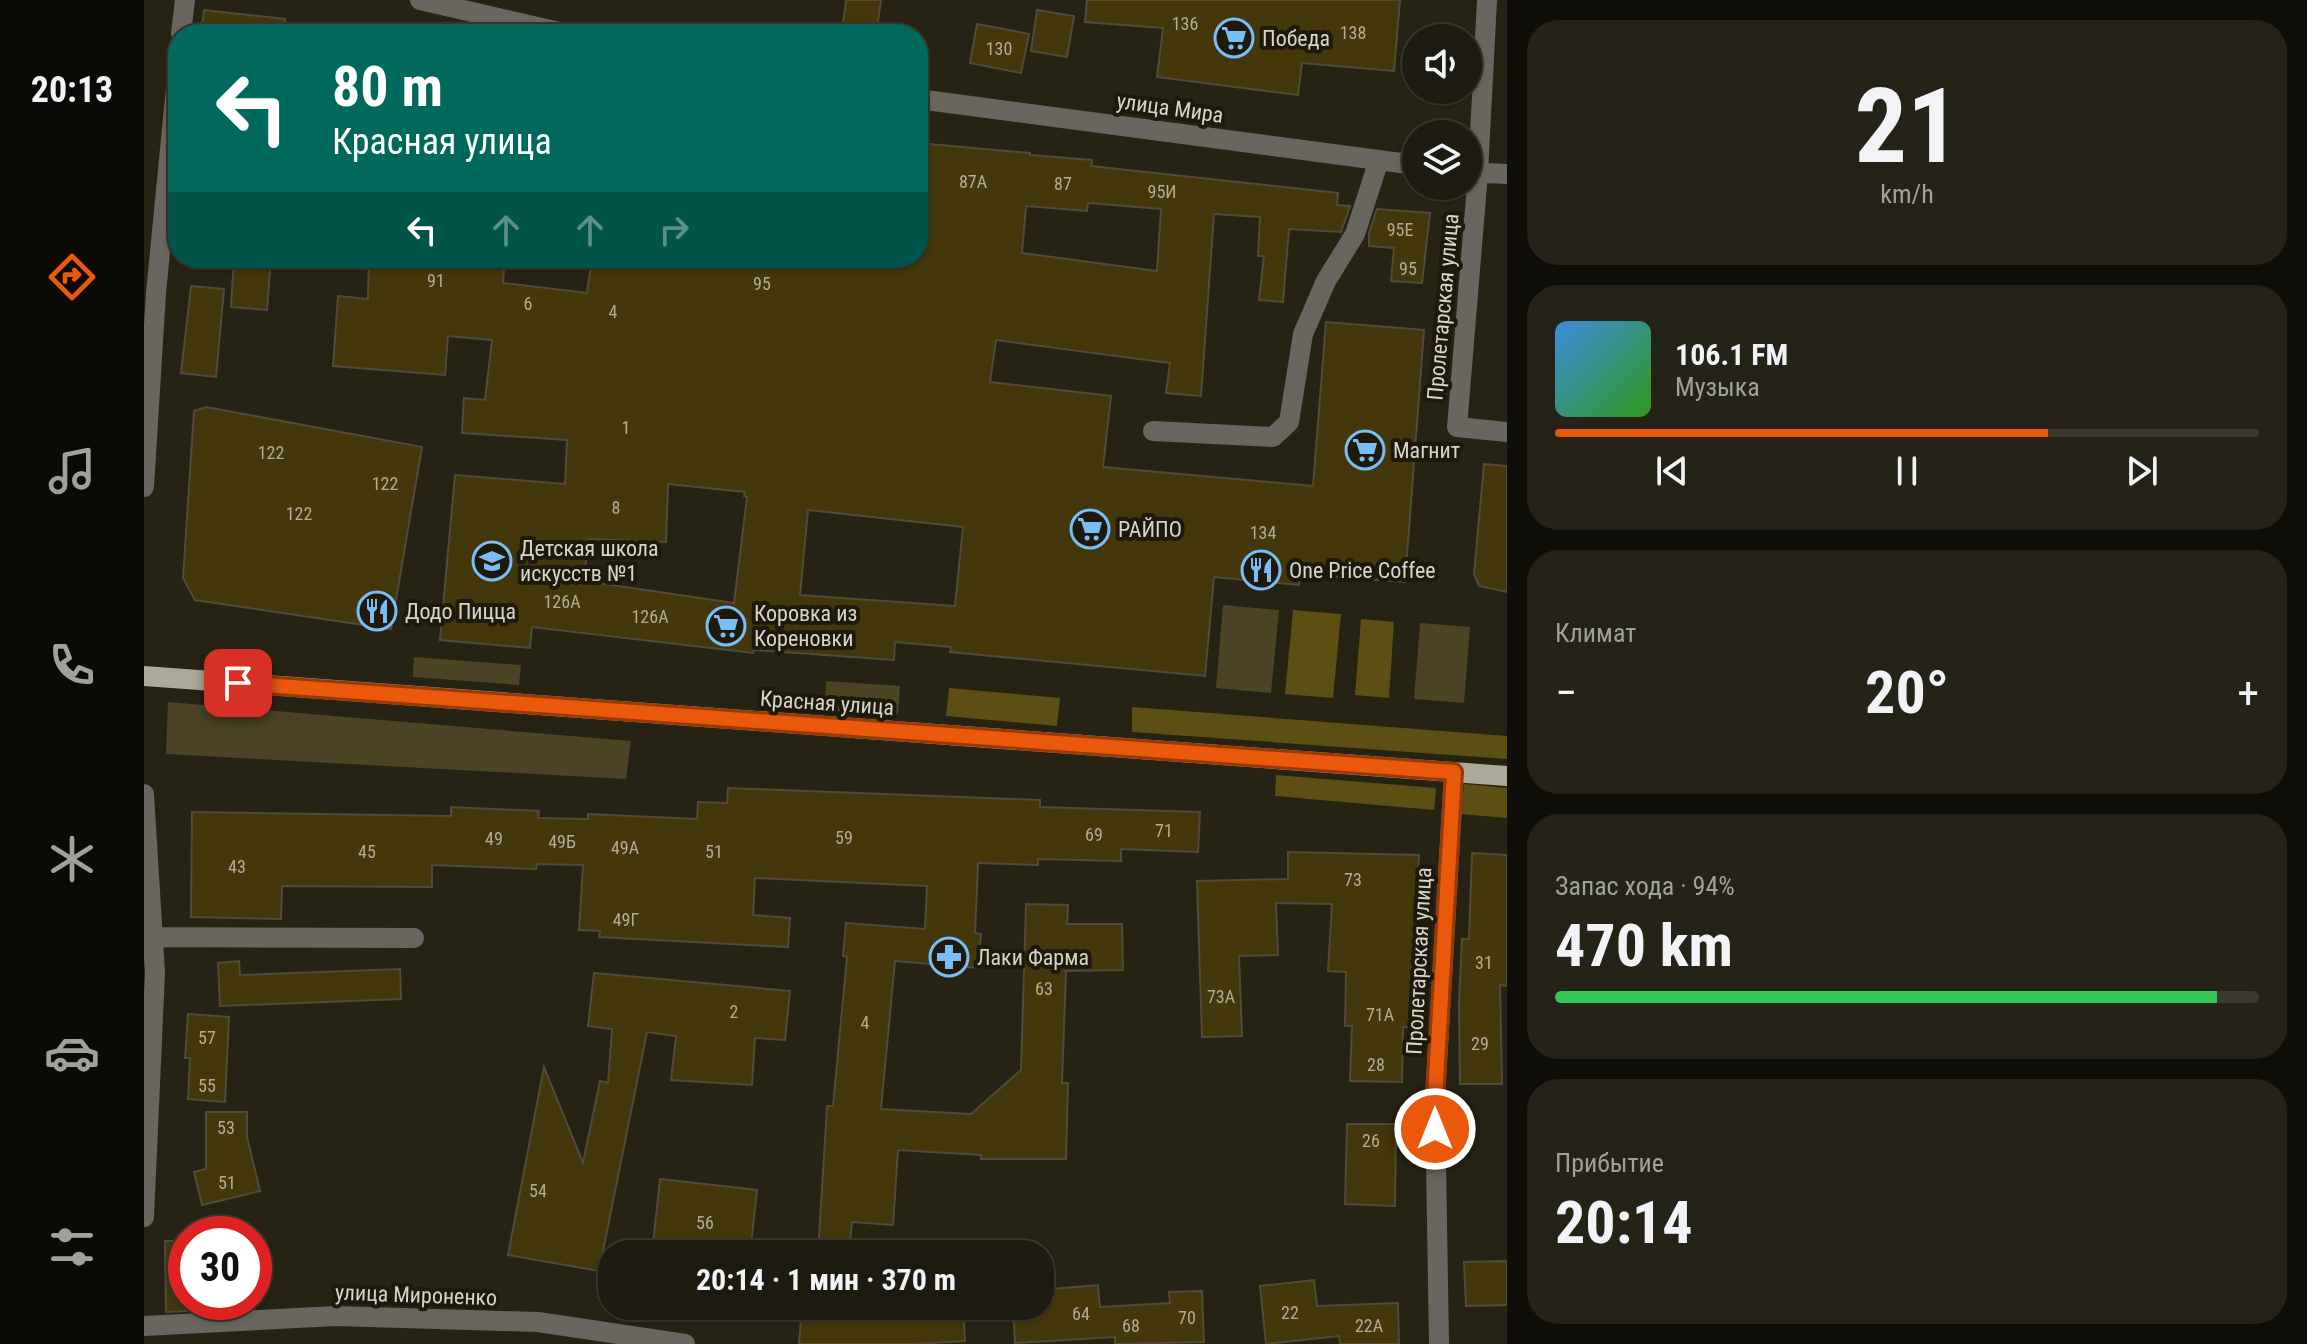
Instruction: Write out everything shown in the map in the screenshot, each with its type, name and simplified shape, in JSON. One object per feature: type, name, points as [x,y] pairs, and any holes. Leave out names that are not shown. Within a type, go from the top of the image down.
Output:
[{"type":"main road","name":"Красная улица","points":[[144,676],[1507,776]]},
{"type":"street","points":[[182,24],[185,0]]},
{"type":"street","points":[[420,0],[524,24]]},
{"type":"street","name":"Пролетарская улица","points":[[1477,120],[1487,0]]},
{"type":"street","name":"улица Мира","points":[[928,100],[1402,163]]},
{"type":"street","points":[[144,487],[150,292],[168,147]]},
{"type":"street","points":[[1153,431],[1273,437],[1289,422],[1303,334],[1326,281],[1355,234],[1379,160]]},
{"type":"street","points":[[1482,173],[1507,174]]},
{"type":"street","name":"Пролетарская улица","points":[[1471,200],[1457,427],[1507,432]]},
{"type":"street","name":"Пролетарская улица","points":[[1439,1344],[1435,1098],[1454,772]]},
{"type":"street","points":[[144,794],[155,937],[149,1008],[144,1217]]},
{"type":"street","points":[[155,937],[414,938]]},
{"type":"street","name":"улица Мироненко","points":[[144,1326],[351,1316],[538,1322],[685,1344]]},
{"type":"shaded area","points":[[1223,605],[1279,610],[1271,693],[1216,688]]},
{"type":"shaded area","points":[[1293,610],[1341,614],[1333,698],[1285,694]]},
{"type":"shaded area","points":[[1361,619],[1394,622],[1389,698],[1355,695]]},
{"type":"shaded area","points":[[1420,623],[1470,627],[1464,703],[1414,699]]},
{"type":"shaded area","points":[[414,657],[521,665],[519,685],[413,677]]},
{"type":"shaded area","points":[[826,681],[900,686],[898,714],[825,710]]},
{"type":"shaded area","points":[[949,688],[1060,698],[1057,726],[946,716]]},
{"type":"shaded area","points":[[168,702],[631,741],[626,779],[166,754]]},
{"type":"shaded area","points":[[1132,707],[1507,736],[1507,759],[1132,732]]},
{"type":"shaded area","points":[[1276,775],[1436,788],[1434,810],[1275,796]]},
{"type":"shaded area","points":[[1464,784],[1507,788],[1507,818],[1461,814]]},
{"type":"building","points":[[846,0],[881,0],[878,24],[843,23]]},
{"type":"building","points":[[1087,0],[1400,0],[1394,71],[1302,63],[1298,95],[1157,77],[1163,28],[1085,22]]},
{"type":"building","points":[[204,10],[285,19],[285,24],[202,24]]},
{"type":"building","points":[[1037,10],[1074,16],[1067,57],[1031,51]]},
{"type":"building","points":[[977,24],[1029,34],[1021,73],[970,63]]},
{"type":"building","points":[[928,144],[1092,160],[1091,166],[1338,193],[1337,205],[1350,206],[1341,232],[1289,229],[1283,302],[1259,300],[1264,256],[1258,256],[1260,217],[1214,214],[1201,396],[1166,393],[1170,363],[996,340],[990,382],[1111,396],[1103,467],[1313,486],[1326,322],[1424,330],[1405,582],[1300,574],[1299,585],[1214,577],[1205,676],[950,652],[951,647],[895,642],[894,660],[754,650],[753,653],[532,627],[530,648],[440,640],[455,475],[565,484],[567,440],[462,433],[464,398],[485,400],[492,340],[448,336],[445,375],[333,366],[338,296],[368,299],[369,268],[504,268],[503,283],[587,293],[591,268],[928,268]],"holes":[[[1088,203],[1161,209],[1157,271],[1022,253],[1026,206],[1087,211]],[[668,484],[745,492],[744,496],[747,497],[734,603],[584,581],[588,539],[666,542]],[[808,510],[963,527],[955,606],[800,595]]]},
{"type":"building","points":[[1377,209],[1430,213],[1422,283],[1391,281],[1394,248],[1369,246],[1369,233]]},
{"type":"building","points":[[233,268],[270,268],[267,310],[231,307]]},
{"type":"building","points":[[191,286],[224,289],[216,377],[181,373]]},
{"type":"building","points":[[206,407],[422,447],[391,629],[195,600],[183,578],[194,411]]},
{"type":"building","points":[[1484,464],[1507,466],[1507,592],[1479,586],[1474,574]]},
{"type":"building","points":[[728,788],[1040,800],[1040,807],[1200,812],[1198,852],[1121,849],[1121,861],[1038,859],[1038,865],[978,863],[975,933],[981,934],[978,968],[895,961],[881,1109],[971,1114],[1021,1070],[1026,904],[1068,905],[1067,924],[1122,924],[1123,970],[1066,971],[1062,1083],[1068,1083],[1066,1159],[981,1159],[981,1155],[898,1150],[893,1225],[852,1222],[850,1240],[819,1240],[827,1106],[833,1106],[847,957],[843,956],[846,923],[925,929],[927,886],[755,878],[753,915],[790,918],[788,947],[599,937],[600,931],[579,930],[583,865],[537,864],[536,869],[432,865],[432,887],[282,886],[281,919],[191,917],[192,812],[451,816],[451,807],[539,811],[538,818],[588,819],[588,814],[697,819],[698,802],[727,803]]},
{"type":"building","points":[[1288,852],[1419,855],[1410,1002],[1415,1003],[1415,1027],[1403,1027],[1402,1082],[1350,1081],[1352,1026],[1345,1026],[1346,972],[1328,971],[1332,904],[1276,903],[1278,955],[1239,956],[1242,1036],[1202,1037],[1197,881],[1288,879]]},
{"type":"building","points":[[1472,853],[1507,855],[1507,986],[1500,985],[1502,1084],[1460,1084],[1462,939],[1469,939]]},
{"type":"building","points":[[239,961],[240,975],[400,969],[401,999],[220,1006],[218,963]]},
{"type":"building","points":[[594,973],[790,991],[785,1040],[755,1038],[752,1085],[671,1080],[676,1036],[647,1032],[605,1240],[598,1240],[598,1271],[508,1255],[544,1067],[583,1163],[600,1081],[608,1083],[612,1029],[588,1026]]},
{"type":"building","points":[[188,1014],[229,1017],[225,1102],[188,1099],[190,1058],[185,1058]]},
{"type":"building","points":[[206,1112],[247,1112],[247,1137],[260,1191],[202,1205],[194,1172],[206,1169]]},
{"type":"building","points":[[1347,1124],[1396,1124],[1395,1206],[1345,1204]]},
{"type":"building","points":[[660,1179],[757,1190],[752,1240],[653,1240]]},
{"type":"building","points":[[165,1241],[168,1241],[168,1312]]},
{"type":"building","points":[[1507,1261],[1507,1305],[1466,1306],[1464,1262]]},
{"type":"building","points":[[1314,1280],[1317,1306],[1398,1303],[1399,1344],[1340,1344],[1339,1336],[1266,1344],[1260,1286]]},
{"type":"building","points":[[1098,1285],[1100,1307],[1170,1303],[1169,1292],[1202,1291],[1204,1342],[1115,1344],[1115,1337],[1015,1343],[1014,1320],[1054,1320],[1054,1289]]},
{"type":"building","points":[[801,1320],[964,1320],[965,1341],[799,1344]]},
{"type":"place","name":"Победа","points":[[1234,38]]},
{"type":"place","name":"Магнит","points":[[1365,450]]},
{"type":"place","name":"РАЙПО","points":[[1090,529]]},
{"type":"place","name":"Детская школа искусств №1","points":[[492,561]]},
{"type":"place","name":"One Price Coffee","points":[[1261,570]]},
{"type":"place","name":"Додо Пицца","points":[[377,611]]},
{"type":"place","name":"Коровка из Кореновки","points":[[726,626]]},
{"type":"place","name":"Лаки Фарма","points":[[949,957]]},
{"type":"route","points":[[238,683],[1454,772],[1435,1129]]}]
